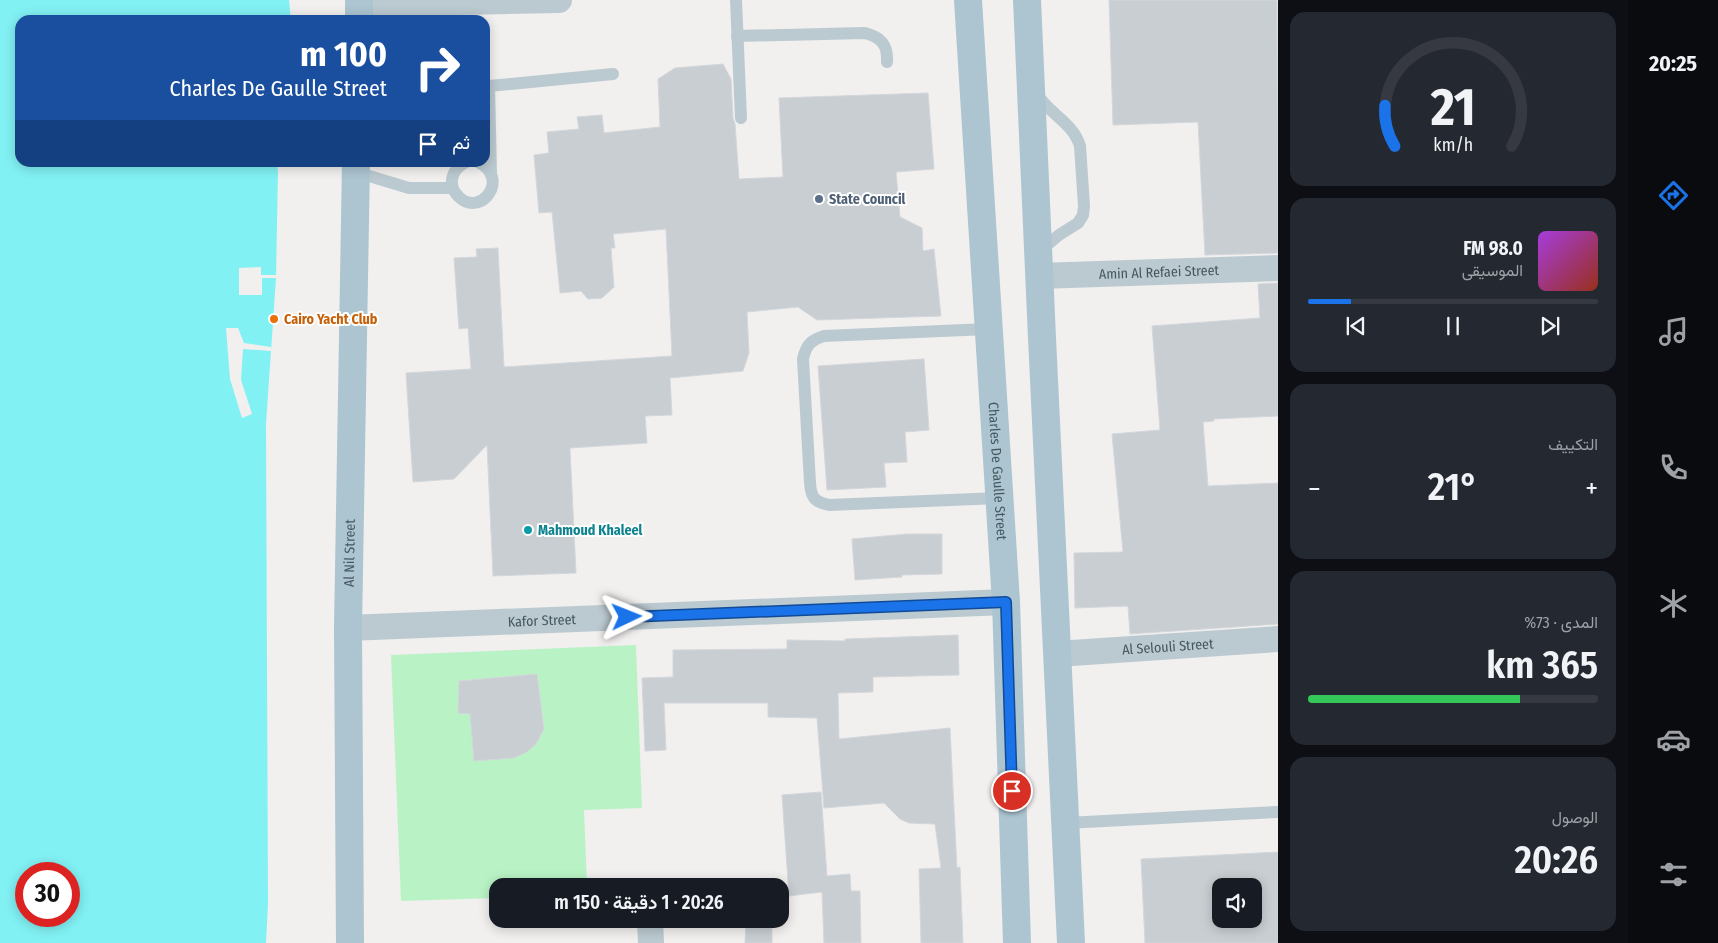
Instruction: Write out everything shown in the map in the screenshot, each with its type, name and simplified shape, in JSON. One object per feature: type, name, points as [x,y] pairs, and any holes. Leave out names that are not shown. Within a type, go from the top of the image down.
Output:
[{"type":"main road","name":"Charles De Gaulle Street","points":[[968,0],[1006,602],[1017,943]]},
{"type":"main road","points":[[1027,0],[1070,943]]},
{"type":"main road","name":"Al Nil Street","points":[[350,943],[348,628],[356,167]]},
{"type":"street","points":[[359,8],[559,0]]},
{"type":"street","name":"Amin Al Refaei Street","points":[[1038,264],[1278,268]]},
{"type":"street","name":"Kafor Street","points":[[348,628],[1006,602]]},
{"type":"street","name":"Al Selouli Street","points":[[1057,654],[1278,639]]},
{"type":"street","points":[[650,928],[651,943]]},
{"type":"lane","points":[[736,0],[741,118]]},
{"type":"lane","points":[[737,36],[865,33],[875,36],[883,42],[888,52],[887,62]]},
{"type":"lane","points":[[490,87],[613,74]]},
{"type":"lane","points":[[1031,83],[1039,98],[1050,111],[1071,128],[1077,136],[1080,146],[1084,206],[1083,215],[1078,222],[1059,235],[1038,264]]},
{"type":"lane","points":[[458,167],[454,172],[452,180],[452,188],[456,195],[463,201],[480,202],[492,190],[490,152]]},
{"type":"lane","points":[[356,167],[409,188],[452,188]]},
{"type":"lane","points":[[486,167],[491,173]]},
{"type":"lane","points":[[988,329],[824,336],[813,340],[806,348],[803,359],[810,483],[811,495],[818,503],[829,505],[999,498]]},
{"type":"lane","points":[[1066,823],[1276,812]]},
{"type":"green space","points":[[636,645],[642,808],[584,810],[587,878],[489,878],[489,898],[401,901],[391,655]]},
{"type":"water","points":[[0,0],[289,0],[290,15],[15,15],[15,167],[277,167],[276,278],[266,424],[268,904],[266,943],[0,943]]},
{"type":"pier","points":[[261,267],[261,275],[276,275],[276,278],[262,278],[262,295],[239,295],[239,268]]},
{"type":"pier","points":[[226,328],[238,328],[244,343],[271,347],[271,351],[243,349],[241,380],[252,414],[242,418],[230,379]]},
{"type":"building","points":[[1109,0],[1277,0],[1278,253],[1205,255],[1198,122],[1113,125]]},
{"type":"building","points":[[723,64],[731,79],[739,179],[783,177],[779,98],[928,93],[934,169],[896,172],[900,217],[922,228],[923,251],[934,249],[941,316],[817,320],[798,307],[747,312],[749,353],[743,371],[670,378],[672,415],[645,416],[647,443],[570,448],[576,573],[493,576],[487,445],[454,479],[413,482],[406,373],[471,369],[468,328],[459,329],[454,258],[477,257],[476,249],[498,248],[504,367],[672,356],[666,229],[613,234],[615,248],[611,248],[614,287],[602,298],[588,299],[581,291],[560,293],[552,212],[539,213],[534,155],[549,153],[547,132],[579,129],[577,117],[602,115],[604,133],[660,127],[658,79],[675,68]]},
{"type":"building","points":[[1278,283],[1278,416],[1214,419],[1214,421],[1203,422],[1208,486],[1278,483],[1278,624],[1130,634],[1128,606],[1075,608],[1074,553],[1123,552],[1112,434],[1160,430],[1152,326],[1260,318],[1258,284]]},
{"type":"building","points":[[924,359],[929,430],[905,432],[907,462],[884,463],[886,487],[827,490],[818,366]]},
{"type":"building","points":[[907,534],[942,534],[942,574],[902,575],[902,577],[855,580],[852,539]]},
{"type":"building","points":[[958,635],[959,675],[873,677],[873,692],[838,693],[839,739],[950,728],[957,868],[960,867],[963,943],[921,943],[919,869],[941,868],[935,824],[909,823],[900,819],[884,803],[824,808],[817,718],[768,717],[768,703],[664,703],[666,750],[645,751],[642,678],[673,677],[673,650],[787,649],[787,640],[845,641],[845,639]]},
{"type":"building","points":[[537,674],[544,729],[536,744],[527,752],[514,758],[474,761],[470,714],[458,713],[459,681]]},
{"type":"building","points":[[821,792],[827,876],[850,874],[851,891],[860,891],[861,943],[824,943],[822,892],[789,896],[782,795]]},
{"type":"building","points":[[1278,852],[1278,943],[1145,943],[1141,859]]},
{"type":"building","points":[[746,928],[772,928],[772,943],[745,943]]},
{"type":"place","name":"State Council","points":[[819,199]]},
{"type":"place","name":"Cairo Yacht Club","points":[[274,319]]},
{"type":"place","name":"Mahmoud Khaleel","points":[[528,530]]},
{"type":"route","points":[[627,617],[1006,602],[1012,791]]}]
